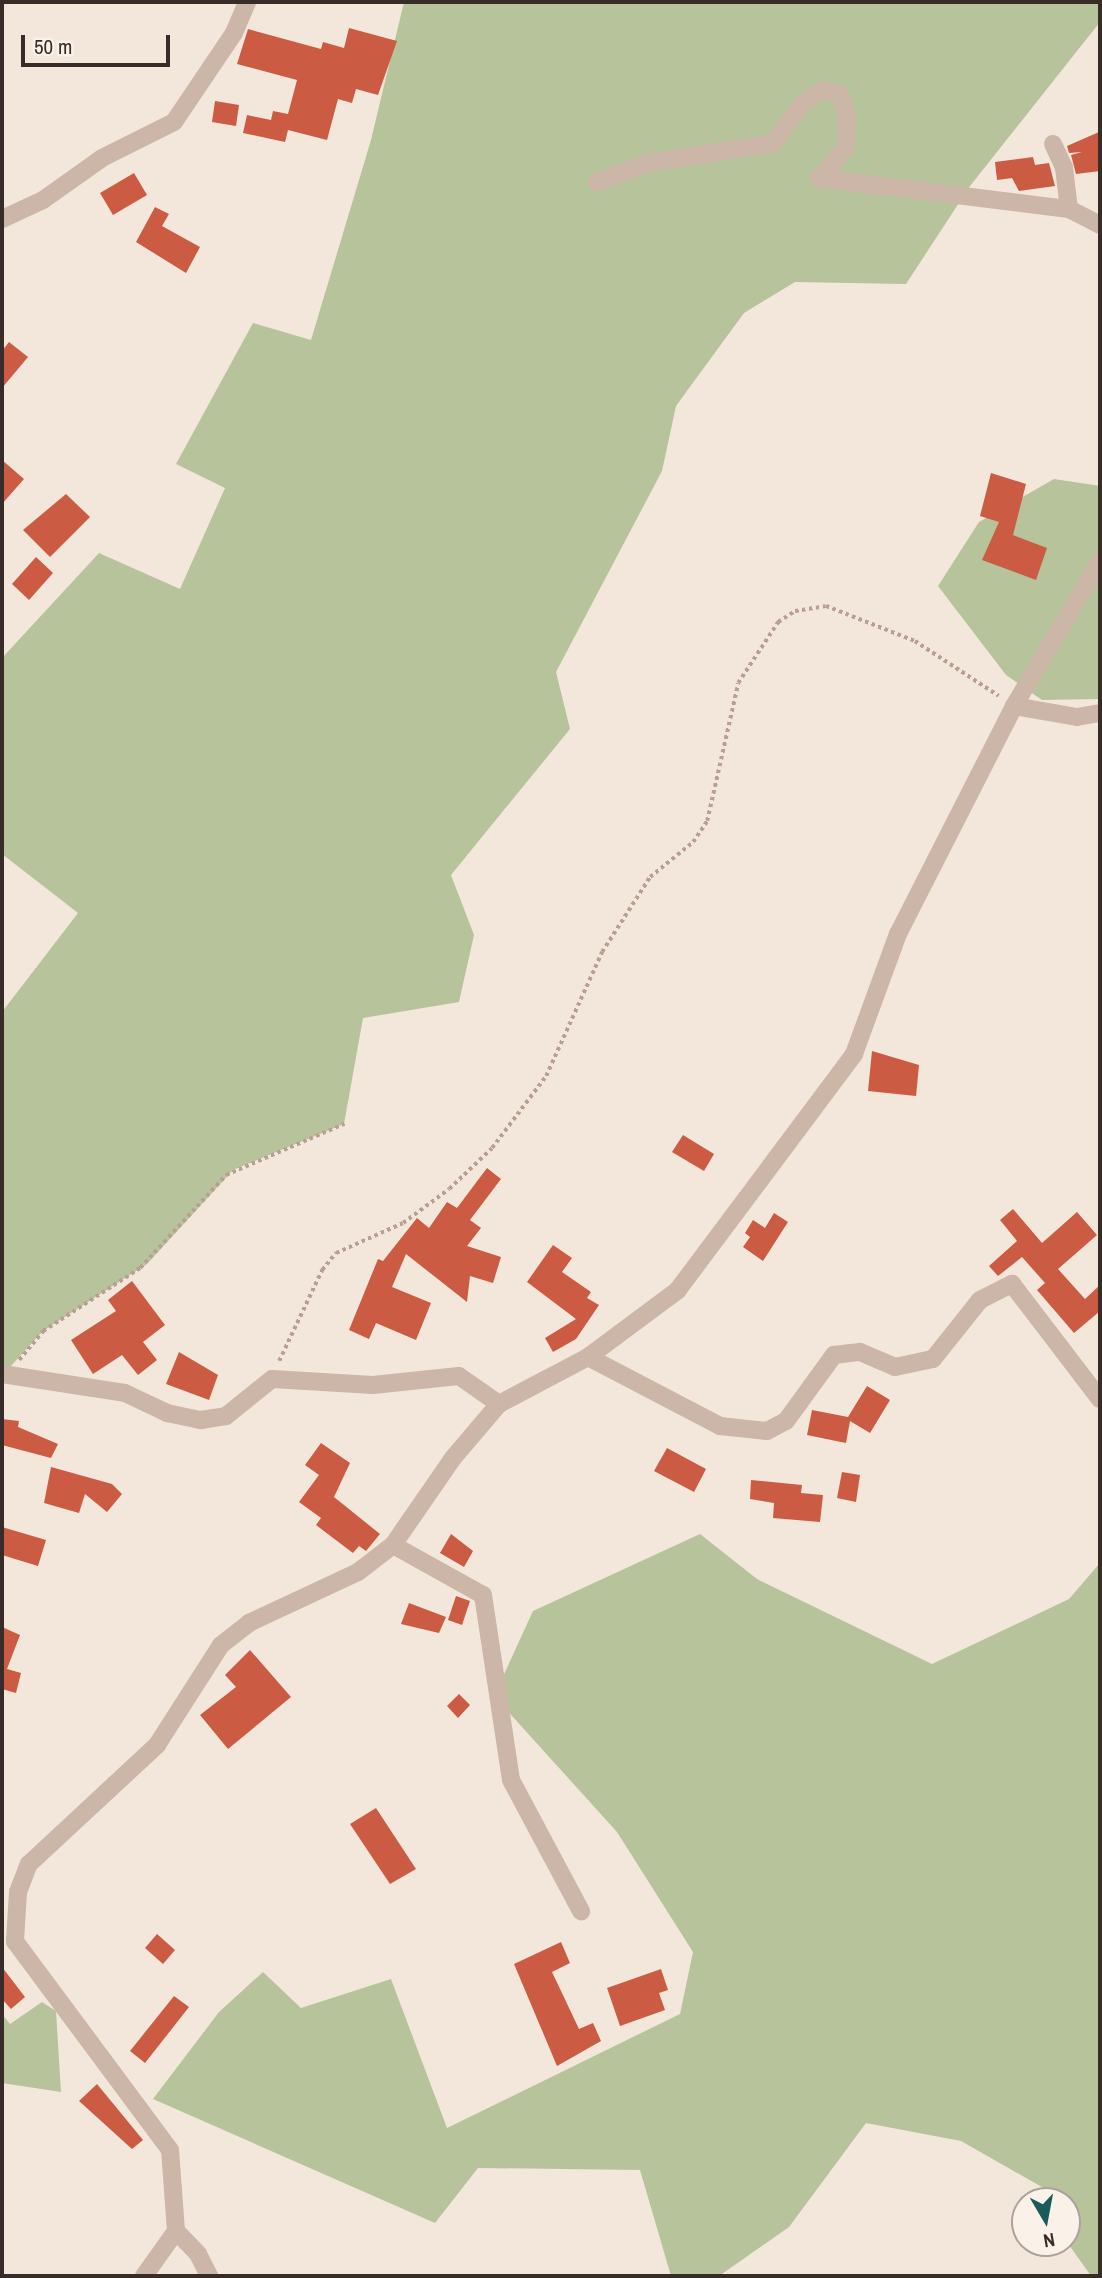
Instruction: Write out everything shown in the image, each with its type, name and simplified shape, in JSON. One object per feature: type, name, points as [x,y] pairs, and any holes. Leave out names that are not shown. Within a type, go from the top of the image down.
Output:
[{"type":"street","points":[[2,219],[174,122],[234,33],[247,2]]},
{"type":"street","points":[[597,182],[648,163],[773,143],[803,103],[823,90],[840,94],[848,116],[845,149],[819,177],[1069,209],[1100,225]]},
{"type":"street","points":[[1054,144],[1064,168],[1069,209]]},
{"type":"street","points":[[209,2276],[176,2231],[170,2150],[135,2096],[29,1963],[15,1941],[16,1915],[29,1864],[157,1745],[221,1644],[249,1623],[358,1572],[393,1545],[453,1458],[499,1404],[588,1357],[677,1291],[854,1054],[898,934],[1014,706],[1100,561]]},
{"type":"street","points":[[1014,706],[1077,717],[1100,713]]},
{"type":"street","points":[[588,1357],[720,1426],[767,1431],[786,1420],[834,1355],[860,1352],[895,1367],[933,1359],[980,1300],[1013,1284],[1100,1399]]},
{"type":"street","points":[[4,1374],[125,1393],[167,1413],[201,1420],[226,1416],[272,1379],[373,1385],[459,1376],[499,1404]]},
{"type":"street","points":[[393,1545],[483,1595],[511,1780],[581,1911]]},
{"type":"street","points":[[2,1934],[16,1915]]},
{"type":"street","points":[[144,2276],[176,2231]]},
{"type":"path","points":[[272,1379],[322,1270],[336,1253],[402,1223],[449,1189],[492,1148],[546,1076],[602,952],[650,877],[693,842],[707,821],[738,683],[778,622],[796,611],[826,606],[915,641],[1014,706]]},
{"type":"path","points":[[4,1374],[43,1331],[140,1268],[226,1175],[344,1125]]},
{"type":"green space","points":[[404,2],[1100,2],[1100,22],[970,186],[906,284],[795,282],[744,313],[676,406],[662,471],[556,672],[570,729],[451,875],[474,935],[459,1002],[363,1018],[344,1124],[233,1170],[147,1264],[43,1331],[9,1368],[2,1366],[2,1012],[78,913],[2,854],[2,658],[99,553],[180,589],[225,488],[176,464],[253,323],[311,340],[371,140]]},
{"type":"green space","points":[[1054,479],[1100,486],[1100,699],[1042,700],[1006,675],[938,586],[979,522]]},
{"type":"green space","points":[[700,1534],[757,1579],[932,1664],[1069,1599],[1100,1563],[1100,2276],[1091,2276],[1078,2257],[1081,2257],[1081,2187],[1042,2187],[961,2141],[866,2123],[789,2227],[719,2276],[671,2276],[640,2170],[478,2168],[435,2223],[153,2099],[219,2012],[263,1972],[301,2008],[391,1979],[447,2128],[680,2014],[693,1952],[617,1832],[494,1696],[533,1611]]},
{"type":"green space","points":[[42,2002],[56,2011],[61,2092],[2,2083],[2,2014],[10,2024]]},
{"type":"building","points":[[349,28],[397,41],[378,95],[356,89],[352,103],[338,99],[327,140],[288,130],[285,142],[243,133],[247,115],[271,120],[273,111],[288,114],[297,80],[237,64],[248,29],[321,49],[323,42],[344,48]]},
{"type":"building","points":[[215,101],[239,105],[236,126],[212,122]]},
{"type":"building","points":[[1099,132],[1100,171],[1076,174],[1071,155],[1082,152],[1069,153],[1067,146]]},
{"type":"building","points":[[1033,157],[1035,165],[1049,163],[1055,186],[1019,191],[1012,178],[997,180],[995,162]]},
{"type":"building","points":[[134,173],[147,195],[113,215],[100,193]]},
{"type":"building","points":[[155,207],[169,214],[162,226],[200,247],[186,273],[136,242]]},
{"type":"building","points":[[9,342],[28,357],[2,388],[2,351]]},
{"type":"building","points":[[2,460],[24,479],[2,504]]},
{"type":"building","points":[[991,473],[1026,484],[1013,535],[1047,548],[1036,580],[982,560],[999,522],[980,516]]},
{"type":"building","points":[[66,494],[90,517],[50,557],[23,530]]},
{"type":"building","points":[[36,557],[53,573],[29,600],[12,584]]},
{"type":"building","points":[[872,1051],[919,1065],[916,1096],[868,1091]]},
{"type":"building","points":[[683,1135],[714,1154],[704,1171],[672,1152]]},
{"type":"building","points":[[487,1168],[501,1179],[470,1220],[481,1228],[467,1246],[501,1257],[493,1283],[470,1276],[467,1302],[406,1254],[392,1287],[431,1303],[416,1340],[376,1323],[369,1339],[349,1330],[378,1259],[383,1261],[417,1218],[429,1228],[447,1202],[457,1208]]},
{"type":"building","points":[[1013,1209],[1042,1243],[1077,1212],[1097,1235],[1058,1269],[1085,1299],[1100,1285],[1100,1311],[1074,1333],[1037,1290],[1045,1283],[1022,1257],[998,1276],[989,1266],[1017,1241],[1000,1220]]},
{"type":"building","points":[[774,1213],[788,1222],[763,1261],[743,1247],[750,1237],[745,1233],[753,1220],[765,1228]]},
{"type":"building","points":[[553,1245],[572,1258],[562,1272],[591,1292],[587,1298],[599,1305],[576,1339],[553,1352],[545,1338],[576,1319],[527,1282]]},
{"type":"building","points":[[132,1281],[165,1325],[143,1342],[157,1360],[138,1375],[122,1355],[93,1374],[71,1340],[116,1311],[108,1300]]},
{"type":"building","points":[[179,1352],[218,1375],[209,1400],[166,1384]]},
{"type":"building","points":[[867,1386],[890,1400],[870,1433],[850,1421],[846,1443],[807,1435],[812,1410],[848,1417]]},
{"type":"building","points":[[2,1419],[19,1421],[18,1427],[58,1444],[51,1458],[2,1445]]},
{"type":"building","points":[[321,1443],[350,1463],[334,1497],[380,1534],[366,1551],[359,1546],[353,1553],[316,1525],[321,1518],[299,1502],[319,1475],[305,1465]]},
{"type":"building","points":[[667,1448],[706,1469],[694,1492],[654,1471]]},
{"type":"building","points":[[51,1467],[112,1484],[122,1494],[107,1512],[85,1494],[79,1513],[44,1503]]},
{"type":"building","points":[[842,1472],[860,1475],[856,1502],[837,1498]]},
{"type":"building","points":[[751,1480],[802,1485],[801,1493],[823,1495],[820,1522],[773,1518],[774,1503],[750,1499]]},
{"type":"building","points":[[2,1527],[46,1540],[38,1566],[2,1555]]},
{"type":"building","points":[[451,1534],[473,1551],[464,1567],[440,1553]]},
{"type":"building","points":[[456,1596],[470,1601],[462,1625],[448,1620]]},
{"type":"building","points":[[409,1603],[446,1617],[439,1633],[401,1624]]},
{"type":"building","points":[[2,1627],[20,1635],[7,1669],[21,1673],[16,1693],[2,1689]]},
{"type":"building","points":[[250,1650],[291,1697],[228,1749],[200,1715],[236,1687],[225,1675]]},
{"type":"building","points":[[459,1694],[470,1705],[458,1718],[447,1706]]},
{"type":"building","points":[[376,1808],[416,1869],[390,1884],[350,1824]]},
{"type":"building","points":[[157,1934],[175,1950],[163,1964],[145,1948]]},
{"type":"building","points":[[561,1942],[570,1963],[552,1972],[579,2029],[593,2023],[601,2041],[557,2066],[514,1964]]},
{"type":"building","points":[[2,1967],[25,1997],[11,2009],[2,1999]]},
{"type":"building","points":[[661,1969],[668,1990],[659,1993],[665,2010],[620,2026],[607,1988]]},
{"type":"building","points":[[174,1996],[189,2007],[145,2063],[130,2051]]},
{"type":"building","points":[[97,2084],[143,2140],[132,2149],[79,2101]]}]
